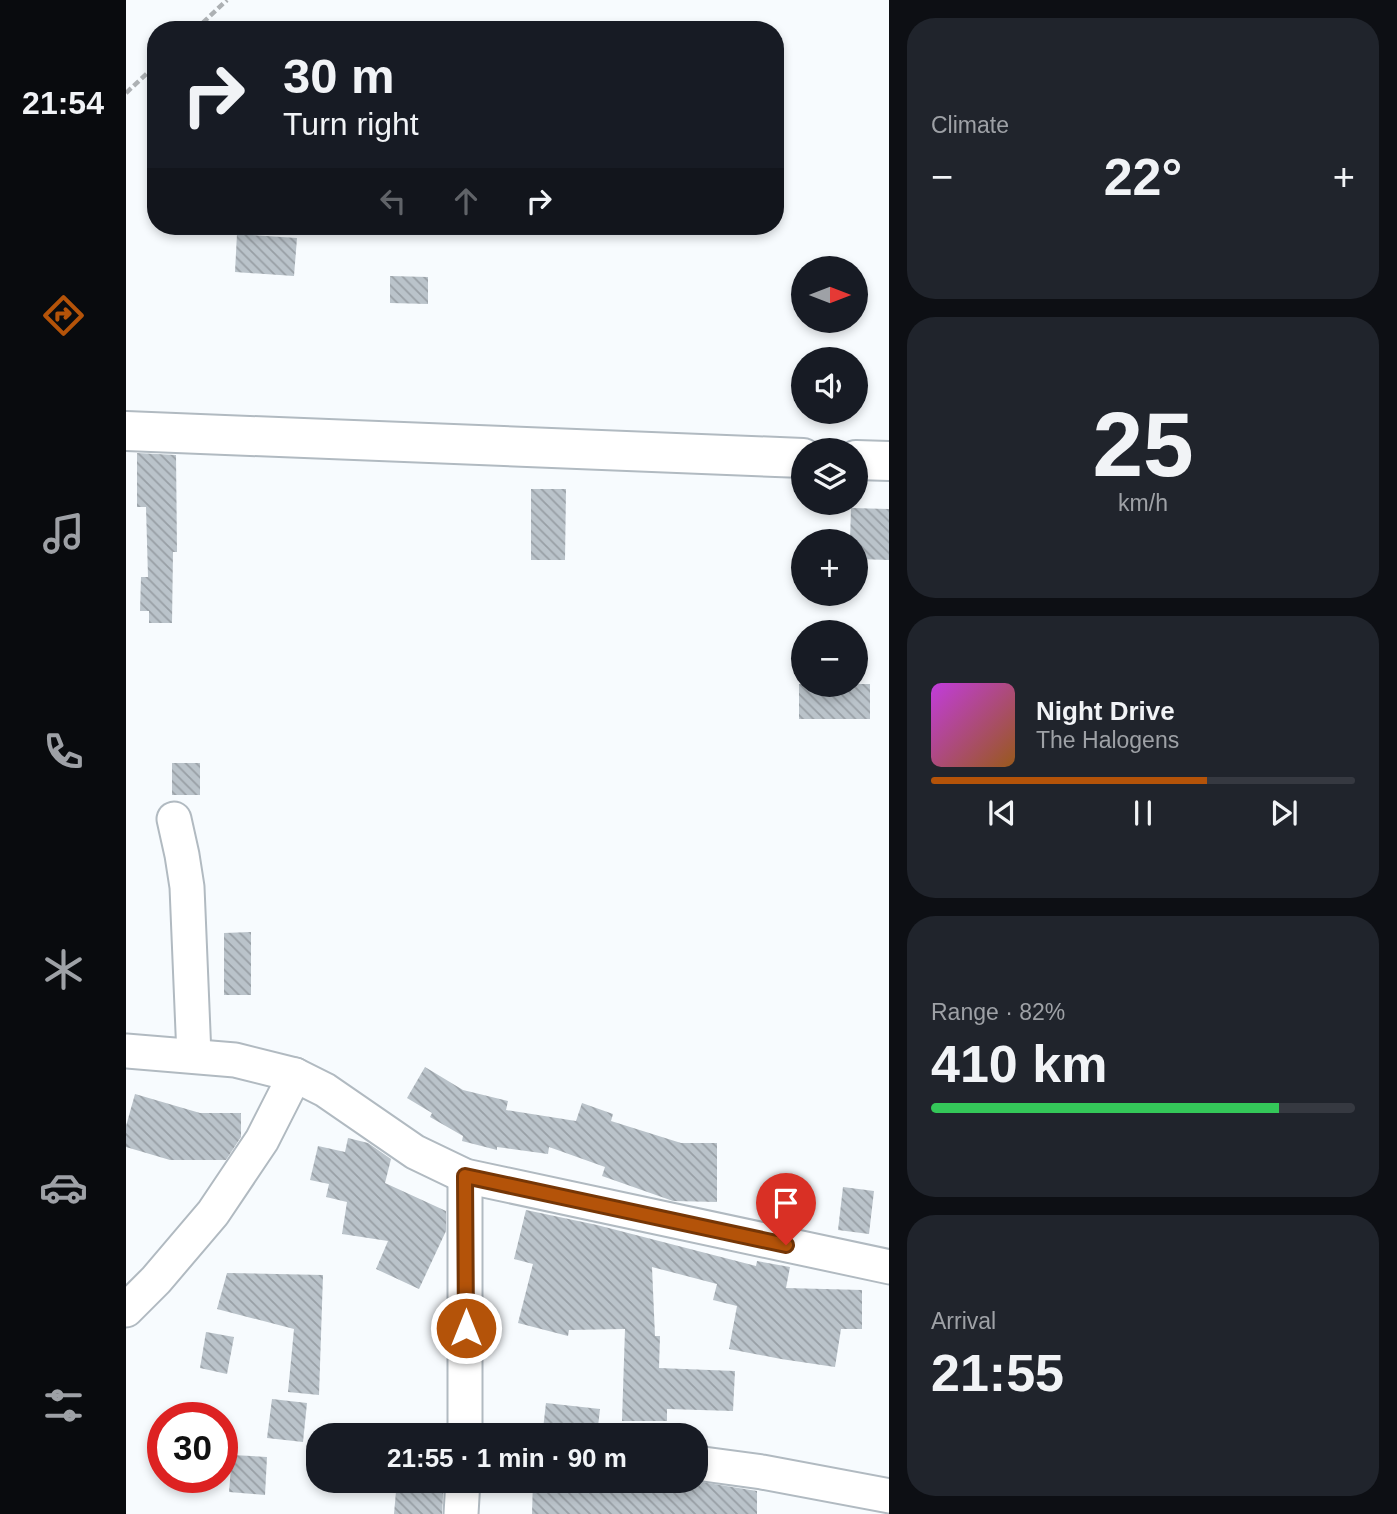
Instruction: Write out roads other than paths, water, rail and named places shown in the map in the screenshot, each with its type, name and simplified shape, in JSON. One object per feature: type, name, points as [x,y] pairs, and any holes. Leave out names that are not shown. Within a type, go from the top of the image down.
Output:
[{"type":"street","points":[[126,430],[791,458]]},
{"type":"street","points":[[868,460],[889,461]]},
{"type":"street","points":[[174,819],[187,887],[194,1056]]},
{"type":"street","points":[[126,1051],[235,1060],[295,1075],[325,1090],[415,1152],[465,1176],[889,1267]]},
{"type":"street","points":[[126,1310],[156,1280],[213,1213],[262,1140],[295,1075]]},
{"type":"street","points":[[465,1176],[472,1423]]},
{"type":"street","points":[[708,1465],[762,1472],[889,1496]]},
{"type":"street","points":[[461,1514],[462,1493]]}]
